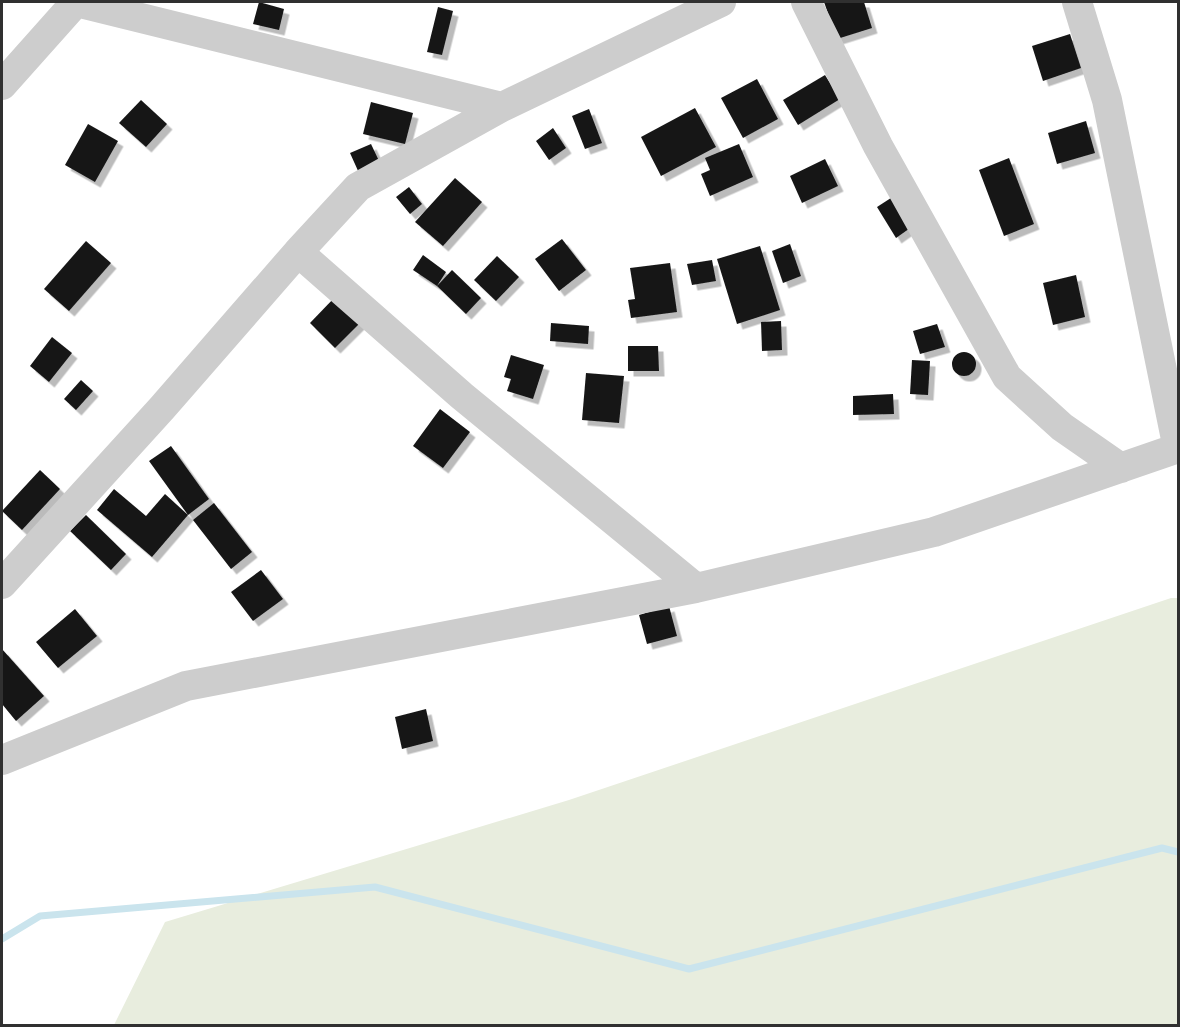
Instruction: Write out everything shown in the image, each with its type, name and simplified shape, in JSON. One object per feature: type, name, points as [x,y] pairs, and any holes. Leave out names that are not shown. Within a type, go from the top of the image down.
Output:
[{"type":"street","points":[[2,85],[76,2],[502,107]]},
{"type":"street","points":[[2,584],[358,187],[502,107],[721,2]]},
{"type":"street","points":[[806,2],[878,146],[1007,377],[1062,427],[1121,468]]},
{"type":"street","points":[[2,760],[186,686],[696,588],[934,532],[1178,448],[1107,100],[1077,2]]},
{"type":"street","points":[[298,252],[462,396],[696,588]]},
{"type":"shaded area","points":[[1171,598],[1178,598],[1178,1025],[114,1025],[165,922],[569,800]]},
{"type":"building","points":[[259,2],[284,9],[279,30],[253,24]]},
{"type":"building","points":[[824,2],[864,2],[872,28],[837,39]]},
{"type":"building","points":[[438,7],[453,11],[442,55],[427,52]]},
{"type":"building","points":[[1070,34],[1081,68],[1043,81],[1032,46]]},
{"type":"building","points":[[825,75],[840,99],[798,125],[783,100]]},
{"type":"building","points":[[757,79],[778,119],[743,138],[721,98]]},
{"type":"building","points":[[141,100],[167,124],[146,147],[119,123]]},
{"type":"building","points":[[371,102],[413,113],[405,144],[363,134]]},
{"type":"building","points":[[695,108],[716,147],[661,176],[641,137]]},
{"type":"building","points":[[589,109],[602,143],[585,149],[572,116]]},
{"type":"building","points":[[1086,121],[1095,153],[1057,164],[1048,133]]},
{"type":"building","points":[[88,124],[118,141],[95,182],[65,165]]},
{"type":"building","points":[[553,128],[566,148],[549,160],[536,141]]},
{"type":"building","points":[[371,144],[380,163],[359,173],[350,153]]},
{"type":"building","points":[[739,144],[753,177],[710,196],[701,174],[710,170],[705,158]]},
{"type":"building","points":[[1009,158],[1034,224],[1004,236],[979,170]]},
{"type":"building","points":[[825,159],[838,186],[802,203],[790,176]]},
{"type":"building","points":[[455,178],[482,202],[443,246],[415,222]]},
{"type":"building","points":[[409,187],[422,204],[410,214],[396,197]]},
{"type":"building","points":[[894,196],[913,226],[896,238],[877,207]]},
{"type":"building","points":[[562,239],[586,270],[559,291],[535,259]]},
{"type":"building","points":[[86,241],[111,263],[69,311],[44,289]]},
{"type":"building","points":[[790,244],[801,276],[783,283],[772,251]]},
{"type":"building","points":[[760,246],[780,310],[737,324],[717,259]]},
{"type":"building","points":[[423,255],[446,272],[437,286],[413,270]]},
{"type":"building","points":[[497,256],[519,277],[496,301],[474,280]]},
{"type":"building","points":[[712,260],[716,281],[692,285],[687,264]]},
{"type":"building","points":[[670,263],[677,312],[631,318],[628,300],[635,299],[630,268]]},
{"type":"building","points":[[452,270],[481,298],[466,314],[437,286]]},
{"type":"building","points":[[1076,275],[1085,317],[1053,325],[1043,283]]},
{"type":"building","points":[[335,297],[361,322],[335,348],[310,323]]},
{"type":"building","points":[[781,321],[782,350],[762,351],[761,322]]},
{"type":"building","points":[[551,323],[589,326],[588,344],[550,341]]},
{"type":"building","points":[[937,324],[945,347],[920,354],[913,331]]},
{"type":"building","points":[[52,337],[72,353],[49,382],[30,366]]},
{"type":"building","points":[[628,346],[658,346],[659,371],[628,371]]},
{"type":"building","points":[[964,352],[973,355],[976,364],[973,373],[964,376],[955,373],[952,364],[955,355]]},
{"type":"building","points":[[511,355],[544,365],[533,399],[507,391],[511,379],[504,377]]},
{"type":"building","points":[[912,360],[930,361],[928,395],[910,394]]},
{"type":"building","points":[[586,373],[624,376],[619,423],[582,420]]},
{"type":"building","points":[[81,380],[93,391],[76,410],[64,399]]},
{"type":"building","points":[[893,394],[894,414],[853,415],[853,396]]},
{"type":"building","points":[[440,409],[470,432],[443,468],[413,446]]},
{"type":"building","points":[[171,446],[209,499],[188,515],[149,461]]},
{"type":"building","points":[[40,470],[60,489],[22,530],[2,511]]},
{"type":"building","points":[[114,489],[146,516],[165,494],[188,515],[152,557],[97,510]]},
{"type":"building","points":[[214,503],[252,552],[231,569],[193,520]]},
{"type":"building","points":[[86,515],[126,554],[111,570],[70,531]]},
{"type":"building","points":[[261,570],[283,599],[253,621],[231,592]]},
{"type":"building","points":[[669,606],[677,636],[647,644],[639,615]]},
{"type":"building","points":[[75,609],[97,636],[58,668],[36,642]]},
{"type":"building","points":[[2,649],[44,696],[16,721],[2,704]]},
{"type":"building","points":[[426,709],[433,741],[402,749],[395,717]]},
{"type":"waterway","points":[[2,939],[40,916],[375,887],[689,969],[1162,848],[1178,852]]}]
